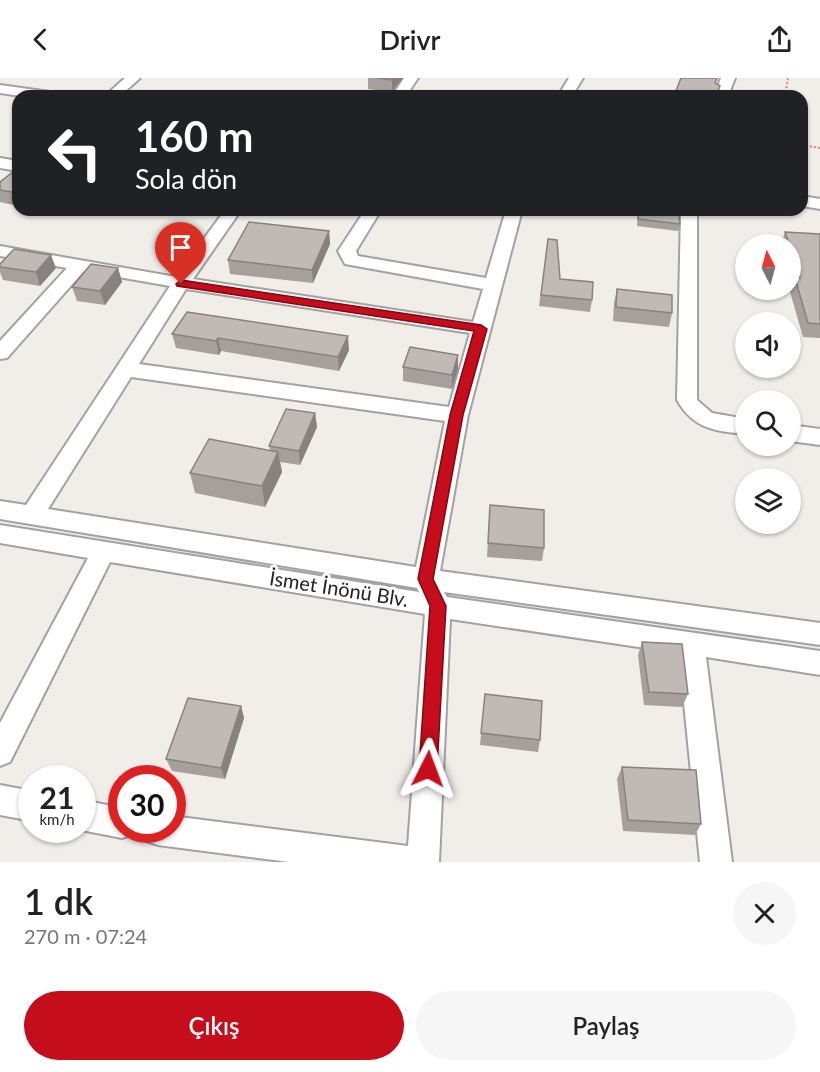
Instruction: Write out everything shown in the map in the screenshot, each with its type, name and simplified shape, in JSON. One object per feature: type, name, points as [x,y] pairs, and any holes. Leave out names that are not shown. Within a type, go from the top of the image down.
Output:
[{"type":"street","points":[[119,90],[133,78]]},
{"type":"street","points":[[32,515],[125,369],[229,216]]},
{"type":"street","points":[[369,216],[347,251],[351,260],[494,285]]},
{"type":"street","points":[[423,862],[438,606],[426,579],[457,415],[512,216]]},
{"type":"street","points":[[688,216],[687,400],[693,411],[706,420],[735,425]]},
{"type":"street","points":[[0,252],[181,284],[481,329]]},
{"type":"street","points":[[0,352],[79,266]]},
{"type":"street","points":[[125,369],[457,415]]},
{"type":"street","points":[[801,434],[820,437]]},
{"type":"street","name":"İsmet İnönü Blv.","points":[[0,510],[426,579],[820,634]]},
{"type":"street","name":"İsmet İnönü Blv.","points":[[0,534],[438,606],[820,663]]},
{"type":"street","points":[[0,752],[104,550]]},
{"type":"street","points":[[691,644],[716,862]]},
{"type":"street","points":[[0,800],[18,803]]},
{"type":"street","points":[[186,834],[413,862]]},
{"type":"building","points":[[681,78],[717,78],[715,83],[720,86],[718,90],[676,90]]},
{"type":"building","points":[[12,173],[12,192],[0,190],[0,182]]},
{"type":"building","points":[[638,216],[679,216],[680,224],[638,219]]},
{"type":"building","points":[[249,222],[329,231],[312,270],[228,260]]},
{"type":"building","points":[[785,232],[820,234],[820,324],[808,323],[801,299],[801,234],[786,234]]},
{"type":"building","points":[[548,239],[557,240],[560,279],[593,282],[592,300],[541,295]]},
{"type":"building","points":[[14,249],[51,255],[36,272],[0,267],[0,264]]},
{"type":"building","points":[[91,264],[118,268],[100,291],[72,287]]},
{"type":"building","points":[[617,289],[672,295],[672,313],[616,307]]},
{"type":"building","points":[[187,312],[348,336],[338,357],[218,338],[216,341],[172,334]]},
{"type":"building","points":[[410,347],[458,355],[452,375],[403,367]]},
{"type":"building","points":[[286,409],[315,413],[299,451],[269,446]]},
{"type":"building","points":[[209,439],[278,452],[262,486],[190,473]]},
{"type":"building","points":[[490,505],[544,510],[544,548],[488,543]]},
{"type":"building","points":[[642,642],[682,644],[688,694],[649,692]]},
{"type":"building","points":[[485,694],[542,701],[540,740],[481,733]]},
{"type":"building","points":[[188,698],[241,706],[221,768],[166,759]]},
{"type":"building","points":[[622,767],[696,770],[701,824],[628,820]]},
{"type":"route","points":[[181,284],[481,329],[457,415],[426,579],[438,606],[428,769]]}]
